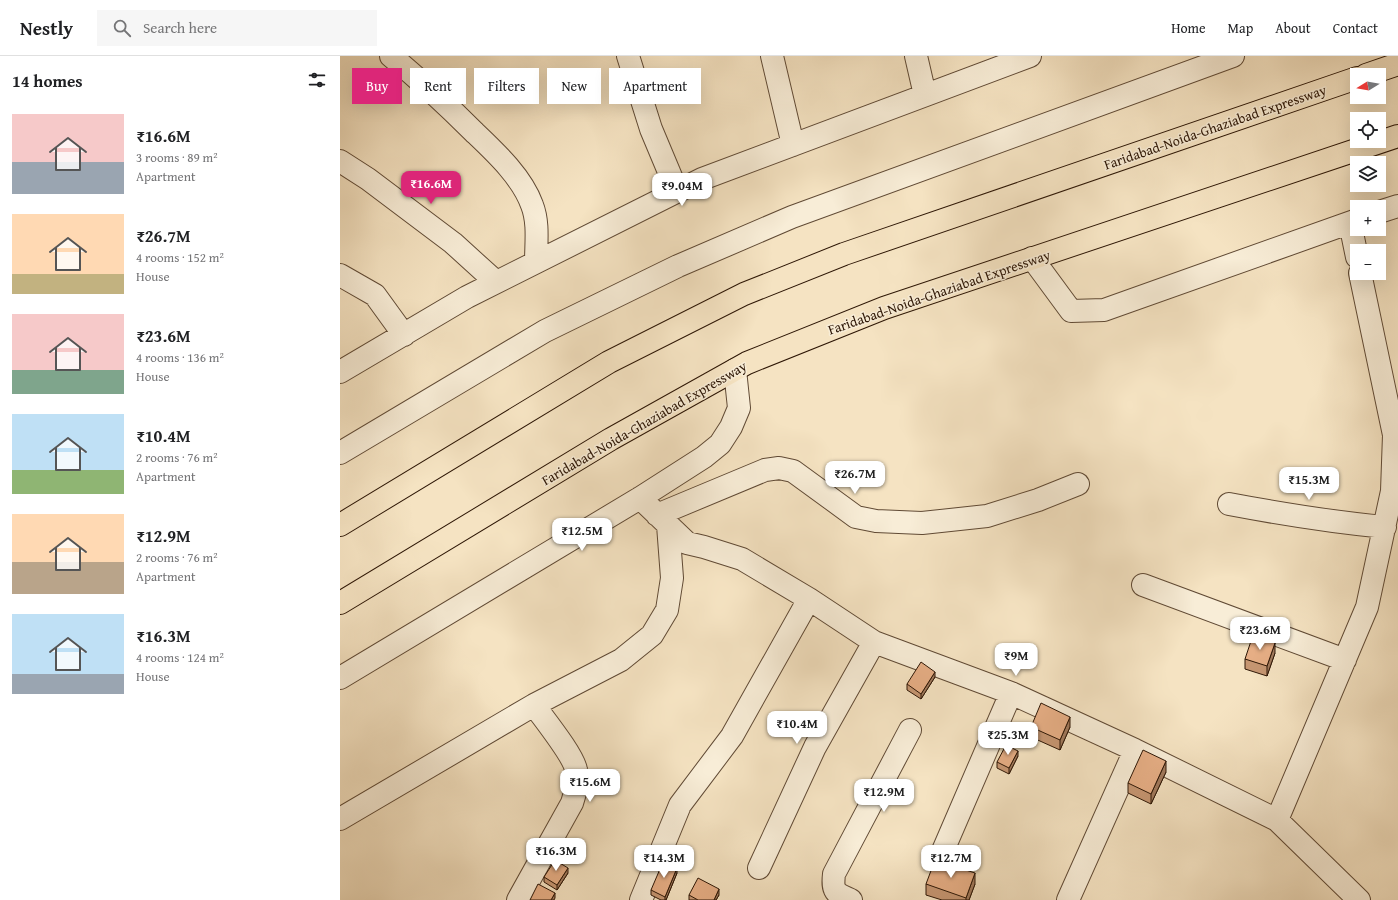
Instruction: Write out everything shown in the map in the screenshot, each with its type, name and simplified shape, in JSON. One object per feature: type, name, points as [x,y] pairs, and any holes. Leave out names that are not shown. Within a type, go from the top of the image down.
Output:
[{"type":"main road","points":[[1386,68],[1398,64]]},
{"type":"main road","name":"Faridabad-Noida-Ghaziabad Expressway","points":[[340,525],[609,362],[744,294],[844,254],[1350,80]]},
{"type":"main road","name":"Faridabad-Noida-Ghaziabad Expressway","points":[[340,603],[611,439],[747,363],[884,308],[1398,136]]},
{"type":"street","points":[[391,56],[429,88],[490,147],[518,178],[532,204],[537,225],[536,262]]},
{"type":"street","points":[[628,56],[651,129],[678,191]]},
{"type":"street","points":[[772,56],[792,145]]},
{"type":"street","points":[[916,56],[924,95]]},
{"type":"street","points":[[340,372],[467,297],[702,179],[924,95],[987,64],[1030,56]]},
{"type":"street","points":[[340,453],[545,331],[678,266],[792,217],[1233,56]]},
{"type":"street","points":[[340,161],[368,179],[453,243],[496,282]]},
{"type":"street","points":[[1386,210],[1398,206]]},
{"type":"street","points":[[1032,258],[1071,311],[1104,310],[1350,222]]},
{"type":"street","points":[[340,275],[375,295],[404,335]]},
{"type":"street","points":[[1277,820],[1367,607],[1385,527],[1395,491],[1396,436],[1362,280]]},
{"type":"street","points":[[340,678],[640,498],[704,457],[720,444],[731,427],[739,408],[735,370]]},
{"type":"street","points":[[663,520],[765,470],[780,468],[793,471],[856,517],[876,521],[922,523],[987,516],[1038,500],[1078,484]]},
{"type":"street","points":[[640,498],[687,543],[742,559],[874,642],[1011,693],[1135,750],[1277,820],[1359,900]]},
{"type":"street","points":[[1229,504],[1289,516],[1385,527]]},
{"type":"street","points":[[340,819],[534,706],[622,660],[652,635],[668,610],[672,578],[663,520]]},
{"type":"street","points":[[1143,585],[1345,660]]},
{"type":"street","points":[[641,900],[680,806],[732,736],[808,600]]},
{"type":"street","points":[[759,868],[815,747],[874,642]]},
{"type":"street","points":[[942,853],[1011,693]]},
{"type":"street","points":[[518,900],[572,804],[577,787],[576,769],[568,754],[534,706]]},
{"type":"street","points":[[851,900],[837,893],[832,886],[834,874],[910,730]]},
{"type":"street","points":[[1068,900],[1135,750]]},
{"type":"building","points":[[1253,635],[1275,643],[1267,666],[1245,659]]},
{"type":"building","points":[[921,662],[935,672],[921,694],[907,684]]},
{"type":"building","points":[[1041,703],[1070,717],[1060,740],[1031,727]]},
{"type":"building","points":[[1006,745],[1018,751],[1009,768],[997,762]]},
{"type":"building","points":[[1143,750],[1166,761],[1151,794],[1128,783]]},
{"type":"building","points":[[555,860],[568,868],[557,885],[544,877]]},
{"type":"building","points":[[935,860],[975,873],[966,898],[926,884]]},
{"type":"building","points":[[663,862],[677,868],[665,897],[651,890]]},
{"type":"building","points":[[698,878],[719,889],[714,900],[698,900],[689,895]]},
{"type":"building","points":[[538,884],[555,893],[551,900],[530,900]]}]
